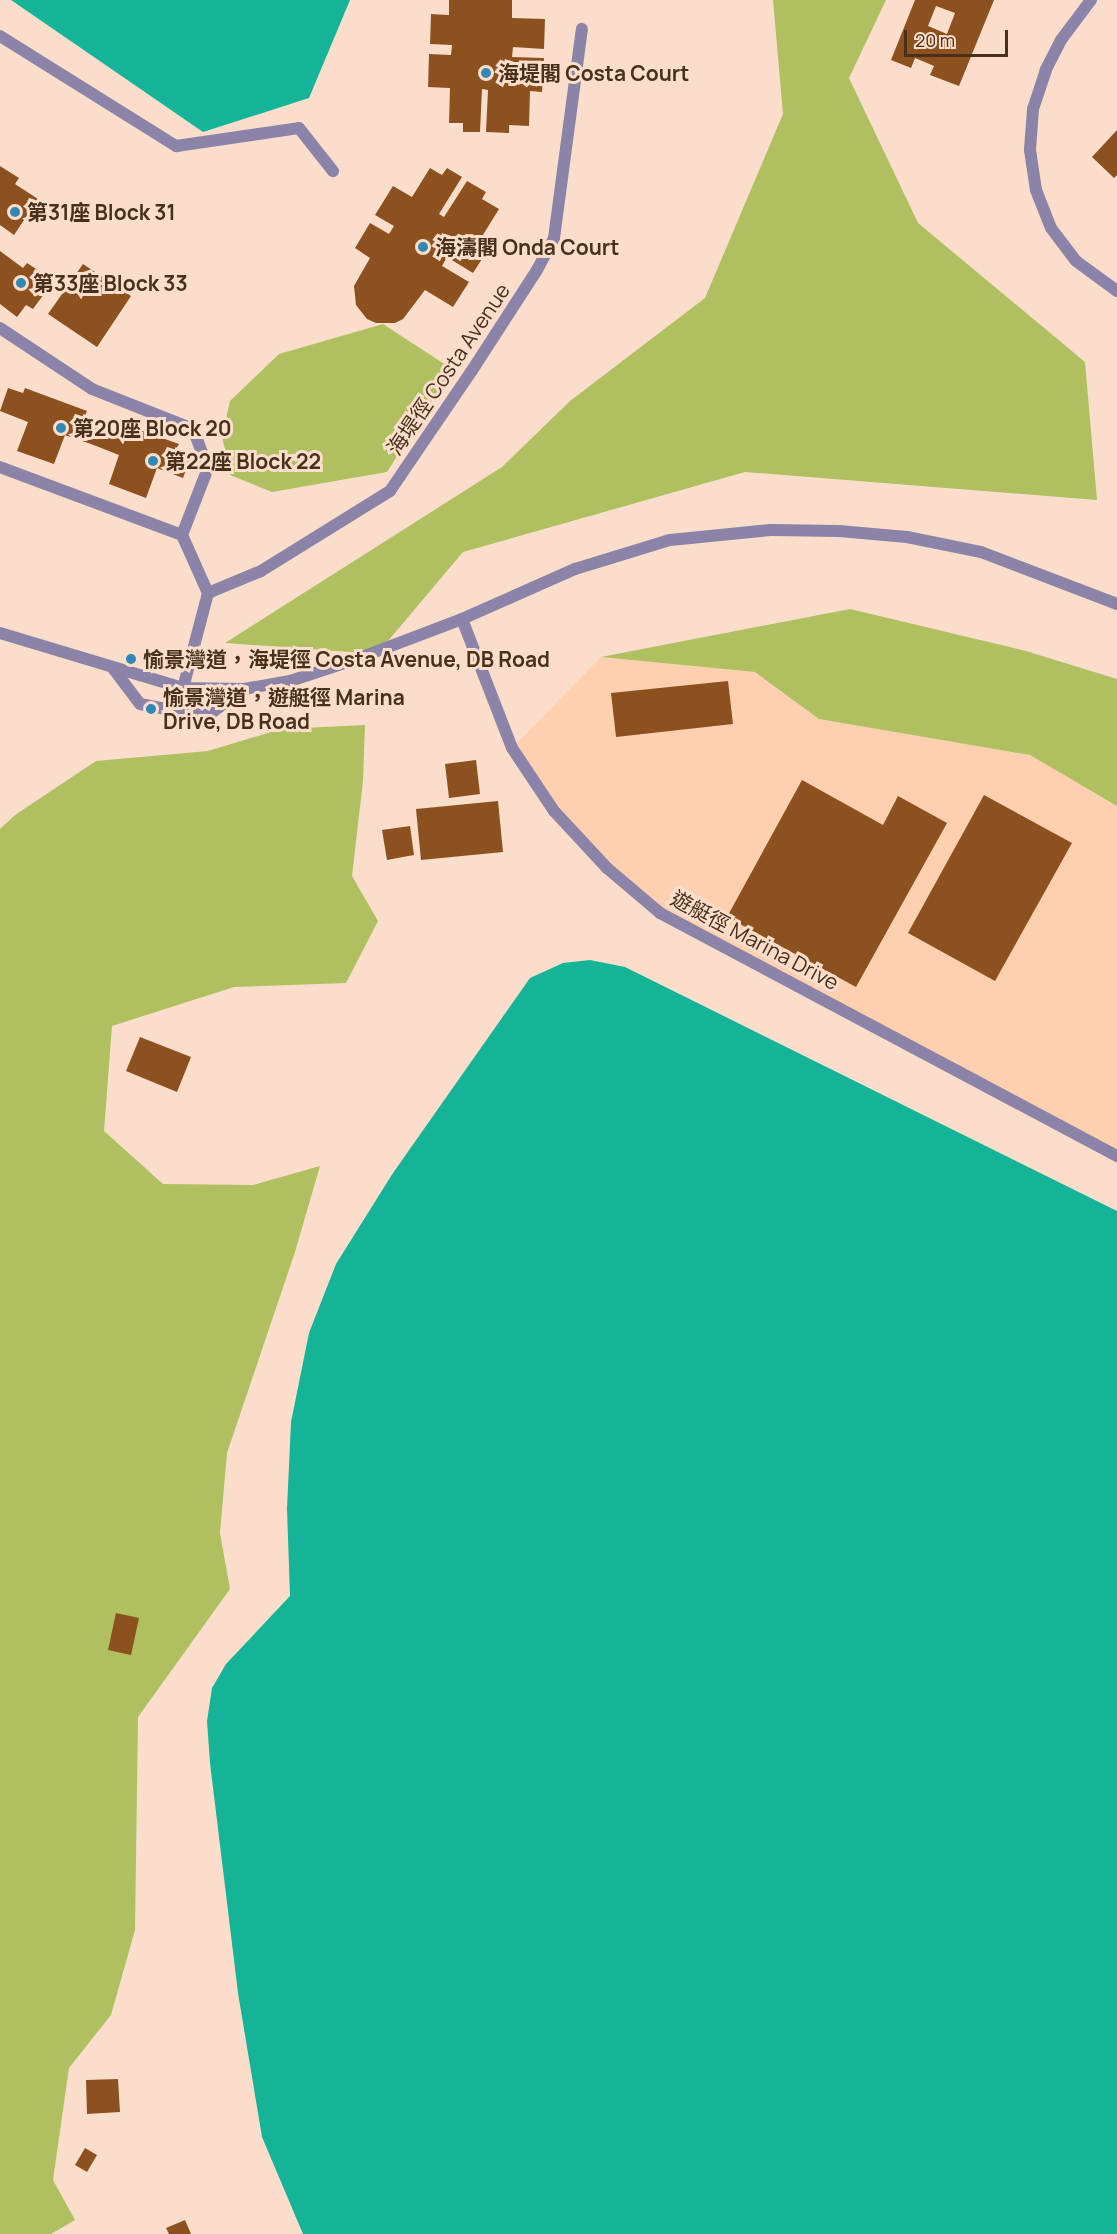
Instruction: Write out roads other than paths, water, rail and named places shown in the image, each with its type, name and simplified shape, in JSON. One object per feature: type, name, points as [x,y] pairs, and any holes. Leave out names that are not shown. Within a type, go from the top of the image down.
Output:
[{"type":"street","points":[[1091,0],[1061,40],[1046,70],[1033,109],[1030,150],[1036,190],[1052,228],[1076,261],[1117,291]]},
{"type":"street","name":"海堤徑 Costa Avenue","points":[[208,593],[261,572],[390,491],[471,372],[537,270],[554,238],[582,29]]},
{"type":"street","points":[[0,36],[176,146],[299,128],[333,171]]},
{"type":"street","points":[[0,328],[92,389],[193,429],[208,468],[182,535],[208,593],[183,688]]},
{"type":"street","points":[[0,467],[182,535]]},
{"type":"street","points":[[0,633],[183,688],[243,689],[290,681],[462,619],[575,569],[670,540],[771,530],[907,537],[981,552],[1117,604]]},
{"type":"street","name":"遊艇徑 Marina Drive","points":[[462,619],[512,748],[554,811],[607,868],[660,913],[1117,1156]]},
{"type":"street","points":[[112,667],[140,704],[182,712],[214,711],[243,689]]},
{"type":"water","points":[[11,0],[350,0],[309,98],[203,132]]},
{"type":"water","points":[[590,960],[625,967],[1117,1211],[1117,2234],[303,2234],[262,2137],[238,1993],[207,1721],[212,1688],[226,1664],[290,1596],[287,1509],[291,1422],[309,1333],[336,1264],[393,1173],[530,978],[563,963]]},
{"type":"place","name":"海堤閣 Costa Court","points":[[486,73]]},
{"type":"place","name":"第31座 Block 31","points":[[15,212]]},
{"type":"place","name":"海濤閣 Onda Court","points":[[423,247]]},
{"type":"place","name":"第33座 Block 33","points":[[21,283]]},
{"type":"place","name":"第20座 Block 20","points":[[61,428]]},
{"type":"place","name":"第22座 Block 22","points":[[153,461]]},
{"type":"place","name":"愉景灣道，海堤徑 Costa Avenue, DB Road","points":[[131,659]]},
{"type":"place","name":"愉景灣道，遊艇徑 Marina Drive, DB Road","points":[[151,709]]}]
